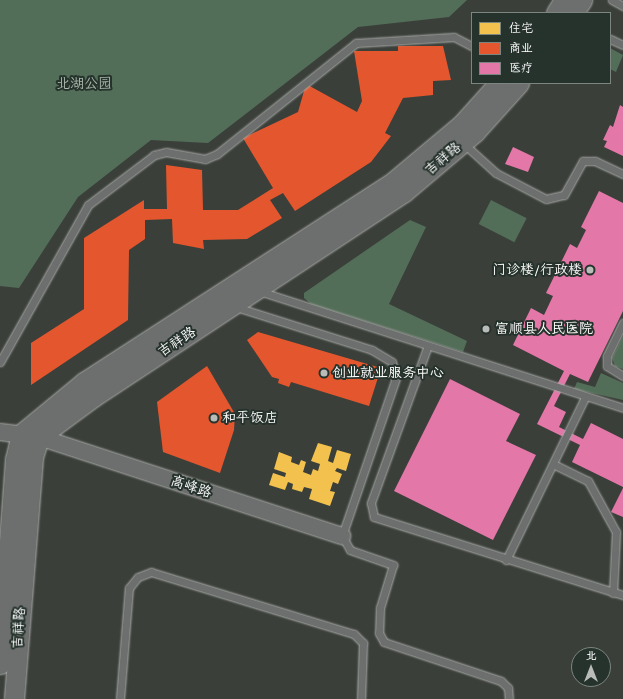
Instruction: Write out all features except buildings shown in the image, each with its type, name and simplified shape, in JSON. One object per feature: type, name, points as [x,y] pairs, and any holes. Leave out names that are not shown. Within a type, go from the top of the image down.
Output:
[{"type":"main road","points":[[557,12],[564,0]]},
{"type":"main road","points":[[574,12],[582,0]]},
{"type":"main road","name":"吉祥路","points":[[0,664],[15,460],[21,434],[84,382],[393,182],[461,125],[496,84]]},
{"type":"main road","name":"吉祥路","points":[[14,699],[32,457],[40,437],[93,397],[404,192],[463,142],[518,84]]},
{"type":"street","name":"高峰路","points":[[0,432],[40,437],[342,536]]},
{"type":"lane","points":[[612,0],[623,6]]},
{"type":"lane","points":[[0,362],[88,205],[154,155],[166,152],[205,159],[217,154],[356,44],[454,37],[471,46]]},
{"type":"lane","points":[[611,39],[623,45]]},
{"type":"lane","points":[[463,142],[496,173],[546,199],[564,195],[583,162],[595,161],[623,174]]},
{"type":"lane","points":[[257,290],[427,348],[623,408]]},
{"type":"lane","points":[[233,306],[372,350],[386,356],[396,368],[396,378],[342,536],[350,550],[393,565],[380,608],[379,633],[384,642],[501,680],[508,688],[510,699]]},
{"type":"lane","points":[[623,323],[607,356],[607,366],[623,376]]},
{"type":"lane","points":[[427,348],[371,511],[381,522],[623,596]]},
{"type":"lane","points":[[506,560],[585,397]]},
{"type":"lane","points":[[553,464],[591,484],[616,532],[614,592]]},
{"type":"lane","points":[[120,699],[129,588],[138,577],[151,572],[354,634],[363,643],[361,699]]},
{"type":"green space","name":"北湖公园","points":[[0,0],[467,0],[449,17],[358,27],[208,143],[151,140],[78,197],[19,288],[0,286]]},
{"type":"green space","points":[[611,49],[623,55],[616,72],[611,70]]},
{"type":"green space","points":[[491,200],[527,218],[514,242],[479,224]]},
{"type":"green space","points":[[410,220],[426,227],[389,304],[467,341],[463,352],[311,304],[304,298],[304,293]]},
{"type":"green space","points":[[623,336],[623,369],[615,366],[612,358]]},
{"type":"green space","points":[[601,373],[623,383],[623,400],[574,389],[577,382],[595,387]]},
{"type":"place","name":"门诊楼/行政楼","points":[[590,270]]},
{"type":"place","name":"富顺县人民医院","points":[[486,329]]},
{"type":"place","name":"创业就业服务中心","points":[[324,373]]},
{"type":"place","name":"和平饭店","points":[[214,418]]}]
